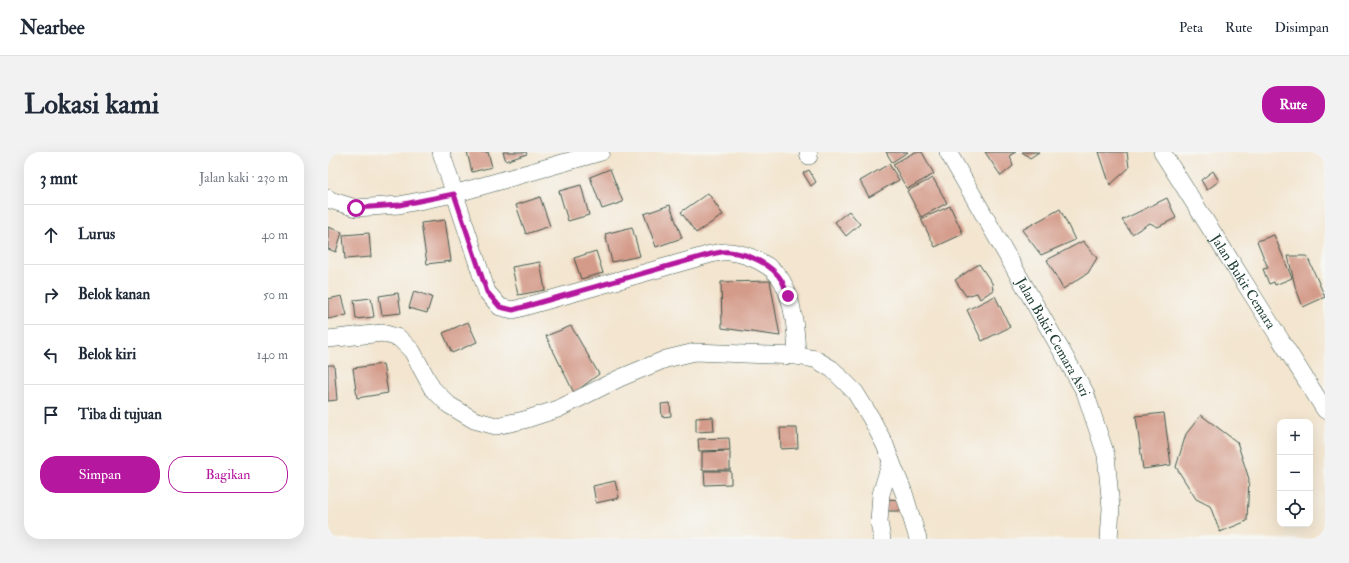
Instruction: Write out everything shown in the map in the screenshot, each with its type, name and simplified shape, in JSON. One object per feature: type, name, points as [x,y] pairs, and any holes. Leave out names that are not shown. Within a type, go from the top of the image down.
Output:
[{"type":"street","points":[[441,152],[487,292],[500,307],[513,310],[711,254],[729,252],[746,256],[760,262],[772,270],[782,280],[788,296],[795,327],[797,356]]},
{"type":"street","points":[[328,198],[330,200],[356,208],[399,205],[454,194],[601,152]]},
{"type":"street","name":"Jalan Bukit Cemara Asri","points":[[948,152],[1085,392],[1106,455],[1111,508],[1109,539]]},
{"type":"street","name":"Jalan Bukit Cemara","points":[[1162,152],[1325,410]]},
{"type":"street","points":[[328,339],[382,333],[399,338],[412,351],[432,388],[449,405],[474,420],[496,426],[524,420],[558,409],[620,378],[666,359],[696,352],[815,358],[832,369],[855,392],[871,418],[885,445],[904,493],[918,539]]},
{"type":"street","points":[[882,539],[879,522],[881,494],[891,461]]},
{"type":"building","points":[[467,152],[488,152],[492,167],[472,172]]},
{"type":"building","points":[[503,152],[526,152],[527,154],[506,161]]},
{"type":"building","points":[[886,152],[908,152],[892,162]]},
{"type":"building","points":[[915,152],[922,152],[934,174],[907,189],[893,164]]},
{"type":"building","points":[[985,152],[1016,152],[1010,155],[1013,166],[1001,176]]},
{"type":"building","points":[[1022,152],[1039,152],[1030,158]]},
{"type":"building","points":[[1099,152],[1127,152],[1129,168],[1110,185]]},
{"type":"building","points":[[889,164],[899,180],[869,197],[860,181]]},
{"type":"building","points":[[610,169],[623,202],[602,209],[590,177]]},
{"type":"building","points":[[809,170],[816,182],[811,186],[803,173]]},
{"type":"building","points":[[1213,171],[1219,181],[1207,190],[1201,180]]},
{"type":"building","points":[[933,178],[947,203],[921,217],[907,191]]},
{"type":"building","points":[[581,185],[589,215],[568,221],[559,191]]},
{"type":"building","points":[[708,193],[723,215],[696,233],[681,212]]},
{"type":"building","points":[[540,197],[550,226],[526,234],[516,205]]},
{"type":"building","points":[[1167,198],[1176,218],[1158,227],[1150,223],[1132,234],[1122,220]]},
{"type":"building","points":[[670,205],[682,238],[656,247],[644,214]]},
{"type":"building","points":[[950,206],[963,234],[935,247],[921,219]]},
{"type":"building","points":[[1060,209],[1075,240],[1041,255],[1022,230]]},
{"type":"building","points":[[849,211],[860,224],[846,236],[835,222]]},
{"type":"building","points":[[445,220],[451,261],[427,264],[421,223]]},
{"type":"building","points":[[328,227],[342,232],[336,252],[328,249]]},
{"type":"building","points":[[632,227],[640,256],[612,262],[605,234]]},
{"type":"building","points":[[369,233],[371,257],[345,259],[343,235]]},
{"type":"building","points":[[1274,235],[1292,278],[1275,285],[1274,282],[1269,284],[1263,269],[1268,268],[1257,241]]},
{"type":"building","points":[[1083,241],[1097,258],[1088,273],[1063,289],[1047,260]]},
{"type":"building","points":[[596,251],[603,273],[581,279],[574,258]]},
{"type":"building","points":[[1288,256],[1307,256],[1325,297],[1303,307],[1295,286]]},
{"type":"building","points":[[540,262],[545,290],[518,295],[512,267]]},
{"type":"building","points":[[979,264],[992,283],[993,290],[980,299],[977,293],[966,296],[955,280]]},
{"type":"building","points":[[770,281],[780,336],[722,328],[721,282]]},
{"type":"building","points":[[414,291],[432,297],[427,313],[409,308]]},
{"type":"building","points":[[398,293],[401,313],[382,315],[379,296]]},
{"type":"building","points":[[342,296],[347,315],[328,319],[328,299]]},
{"type":"building","points":[[995,296],[1010,327],[982,341],[967,310]]},
{"type":"building","points":[[371,298],[374,317],[356,319],[354,300]]},
{"type":"building","points":[[468,322],[477,342],[452,353],[443,333]]},
{"type":"building","points":[[571,326],[599,374],[574,393],[546,336]]},
{"type":"building","points":[[383,364],[388,393],[357,398],[353,368]]},
{"type":"building","points":[[328,365],[334,365],[337,400],[328,401]]},
{"type":"building","points":[[670,403],[671,416],[662,417],[661,404]]},
{"type":"building","points":[[1164,413],[1171,465],[1143,469],[1136,416]]},
{"type":"building","points":[[1201,415],[1237,442],[1249,479],[1247,521],[1220,532],[1210,506],[1196,499],[1176,467],[1186,434]]},
{"type":"building","points":[[713,417],[714,431],[696,432],[696,418]]},
{"type":"building","points":[[780,428],[797,428],[798,448],[781,449]]},
{"type":"building","points":[[729,438],[730,450],[699,451],[698,439]]},
{"type":"building","points":[[730,451],[730,470],[702,470],[702,452]]},
{"type":"building","points":[[704,471],[731,471],[731,484],[705,485]]},
{"type":"building","points":[[615,481],[619,498],[596,503],[593,486]]},
{"type":"building","points":[[886,499],[903,500],[903,511],[885,511]]},
{"type":"route","points":[[356,208],[399,205],[454,194],[487,292],[500,307],[513,310],[711,254],[729,252],[746,256],[760,262],[772,270],[782,280],[788,296]]}]
